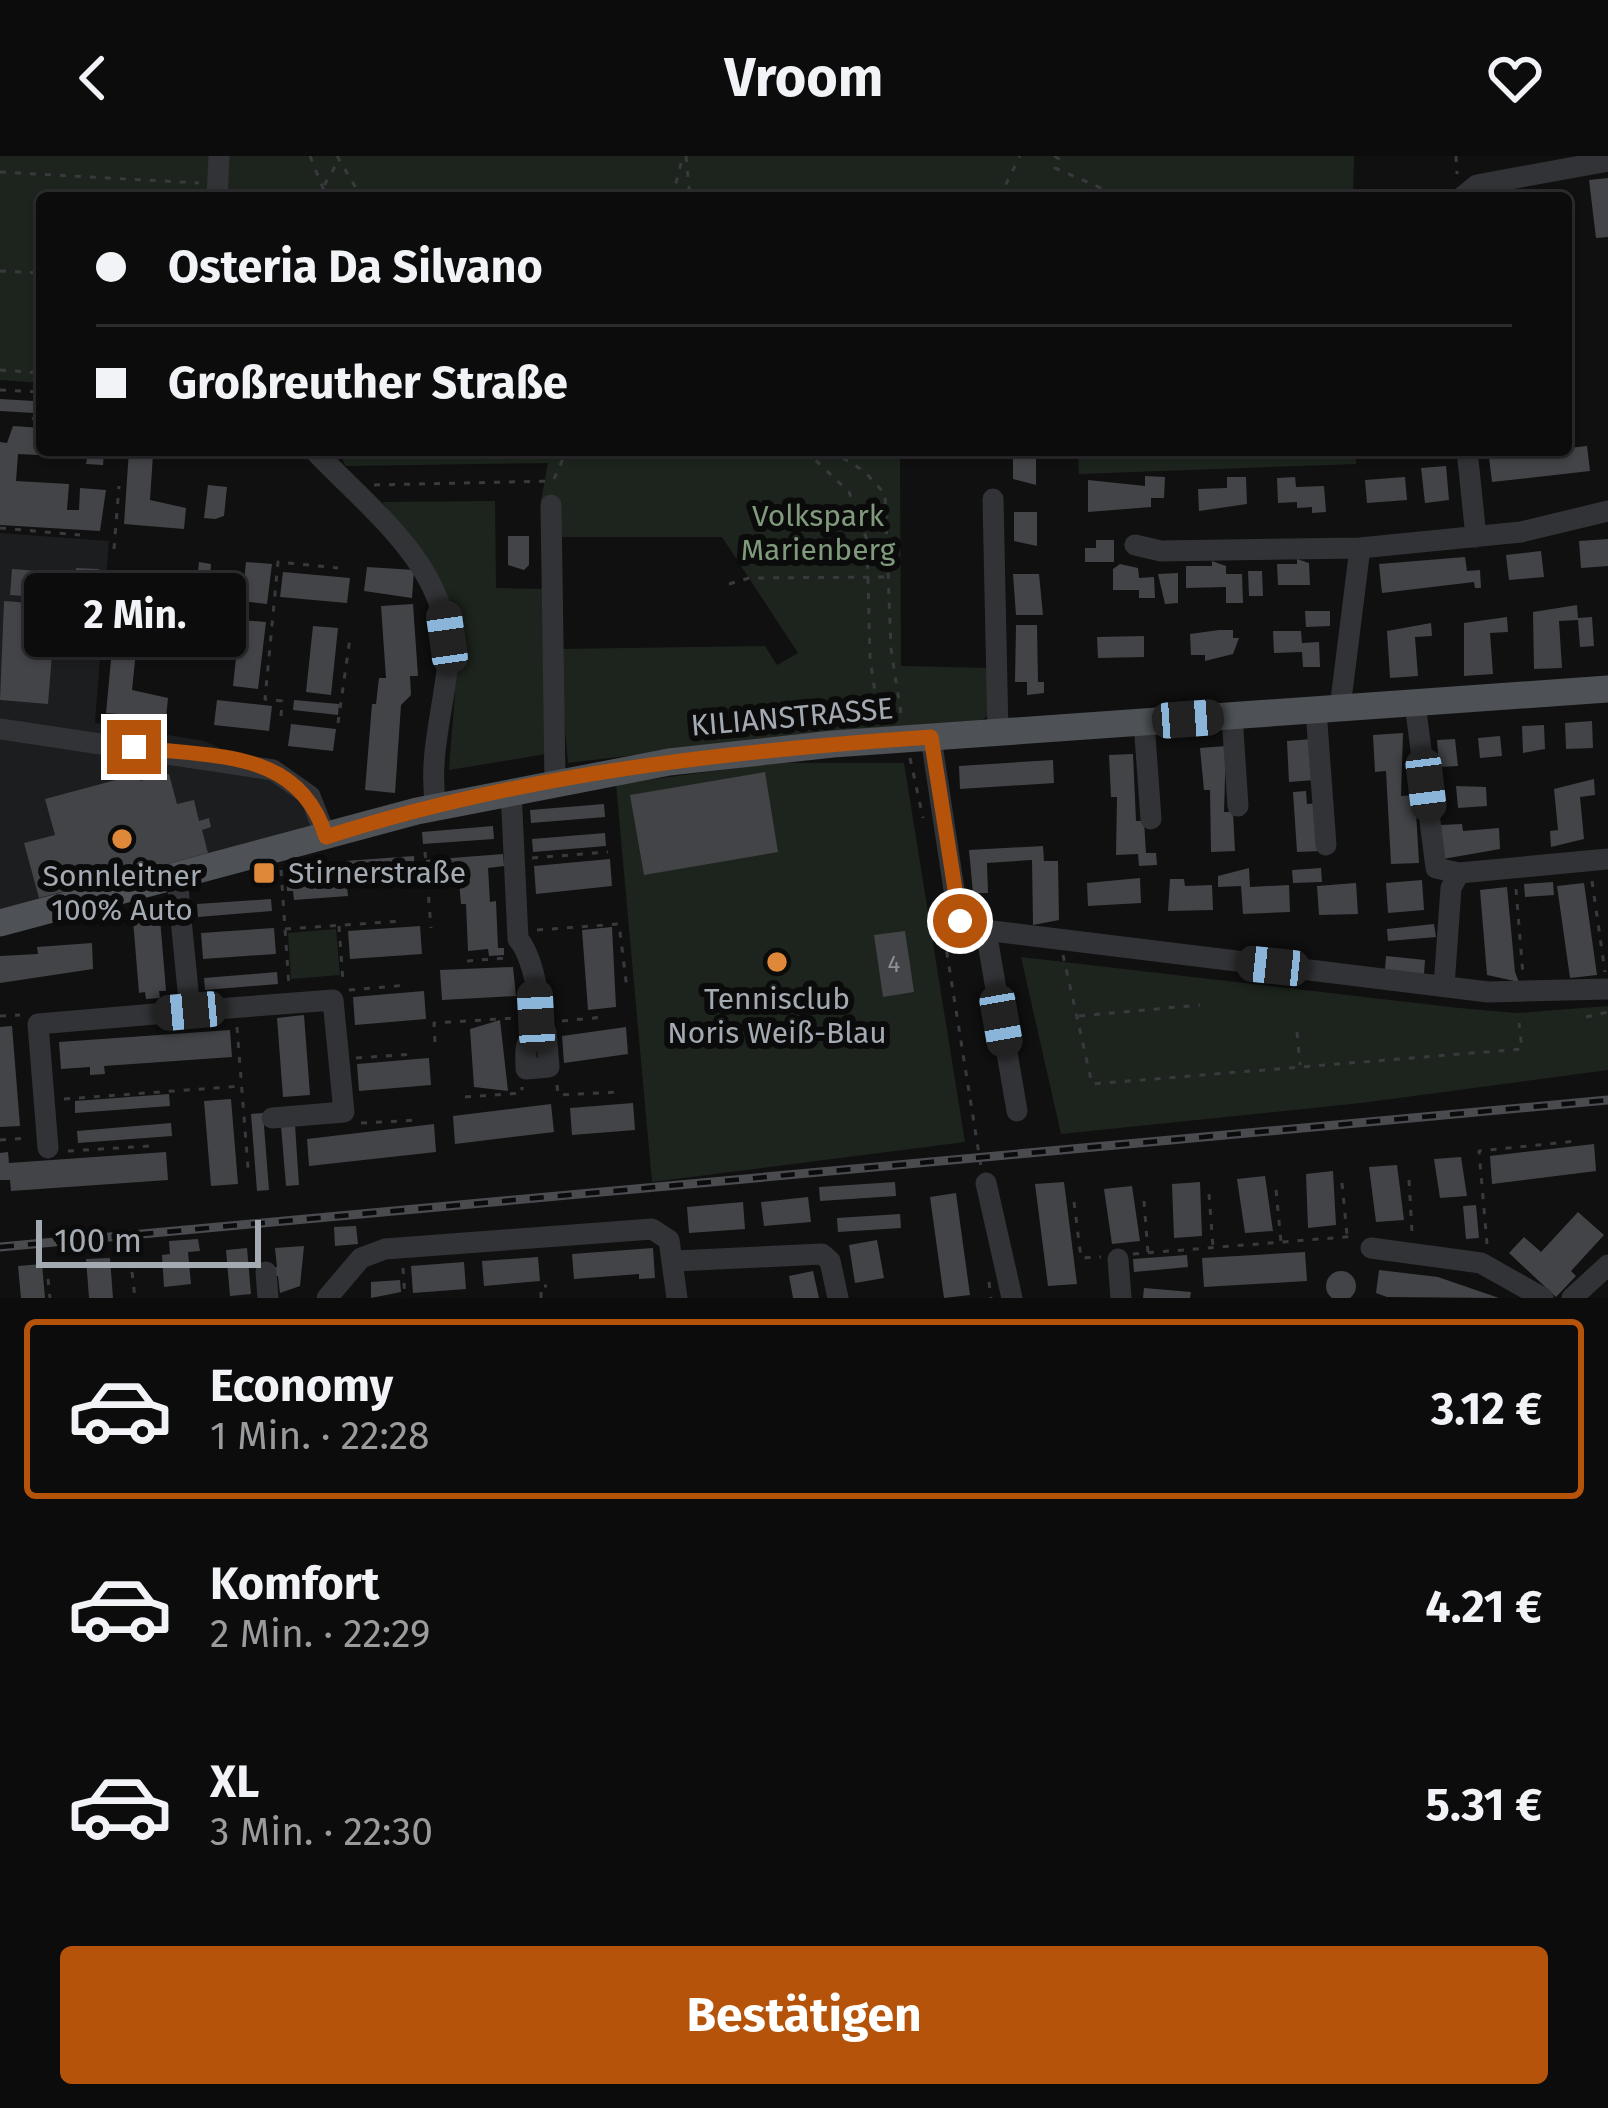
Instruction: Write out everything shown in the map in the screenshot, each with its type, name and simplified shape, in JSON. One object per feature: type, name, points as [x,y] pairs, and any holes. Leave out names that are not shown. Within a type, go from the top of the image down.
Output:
[{"type":"main road","name":"KILIANSTRASSE","points":[[0,923],[436,807],[555,782],[742,753],[1608,689]]},
{"type":"street","points":[[218,191],[219,156]]},
{"type":"street","points":[[1476,192],[1608,161]]},
{"type":"street","points":[[320,456],[407,543],[444,610],[448,664],[431,779],[436,807]]},
{"type":"street","points":[[1467,456],[1476,537]]},
{"type":"street","points":[[994,499],[998,733]]},
{"type":"street","points":[[551,505],[555,782]]},
{"type":"street","points":[[1135,545],[1161,551],[1360,548],[1476,537],[1575,522],[1608,511]]},
{"type":"street","points":[[1326,845],[1328,709],[1360,548]]},
{"type":"street","points":[[1415,703],[1436,868],[1459,873],[1599,860]]},
{"type":"street","points":[[1232,716],[1238,806]]},
{"type":"street","points":[[1144,722],[1151,819]]},
{"type":"street","points":[[0,730],[273,770],[304,789],[326,837]]},
{"type":"street","points":[[904,740],[960,921],[986,931],[1444,986],[1519,1006],[1608,989]]},
{"type":"street","points":[[511,790],[518,859],[517,931],[532,956],[536,1020],[525,1035],[538,1068]]},
{"type":"street","points":[[1444,986],[1450,888],[1459,873]]},
{"type":"street","points":[[177,878],[190,1011]]},
{"type":"street","points":[[986,931],[1017,1111]]},
{"type":"street","points":[[48,1142],[38,1024],[333,1000],[344,1112],[272,1118]]},
{"type":"street","points":[[986,1183],[1012,1298]]},
{"type":"street","points":[[327,1298],[362,1258],[393,1249],[652,1229],[669,1240],[676,1261],[677,1298]]},
{"type":"street","points":[[1371,1248],[1481,1263],[1543,1298]]},
{"type":"street","points":[[676,1261],[823,1254],[830,1262],[838,1298]]},
{"type":"street","points":[[1118,1259],[1121,1298]]},
{"type":"street","points":[[1572,1298],[1608,1265]]},
{"type":"street","points":[[266,1272],[268,1298]]},
{"type":"path","points":[[310,156],[322,192]]},
{"type":"path","points":[[674,192],[684,156]]},
{"type":"path","points":[[684,156],[689,192]]},
{"type":"path","points":[[1002,192],[1020,156]]},
{"type":"path","points":[[1054,156],[1059,158],[1055,168],[1110,192]]},
{"type":"path","points":[[1456,156],[1462,192]]},
{"type":"path","points":[[319,192],[338,158],[358,192]]},
{"type":"path","points":[[0,172],[218,191]]},
{"type":"path","points":[[0,271],[36,273]]},
{"type":"path","points":[[0,370],[36,373]]},
{"type":"path","points":[[0,390],[36,392]]},
{"type":"path","points":[[32,419],[36,417]]},
{"type":"path","points":[[348,486],[554,481],[564,456]]},
{"type":"path","points":[[804,456],[849,492],[867,540],[868,577],[925,828]]},
{"type":"path","points":[[809,456],[812,460]]},
{"type":"path","points":[[842,457],[886,494],[891,649],[904,740]]},
{"type":"path","points":[[114,550],[119,486]]},
{"type":"path","points":[[0,528],[80,536]]},
{"type":"path","points":[[280,716],[282,701],[265,699],[278,562],[338,568]]},
{"type":"path","points":[[729,584],[749,578],[889,577]]},
{"type":"path","points":[[338,723],[350,638]]},
{"type":"path","points":[[279,851],[290,1003]]},
{"type":"path","points":[[424,852],[431,928]]},
{"type":"path","points":[[518,859],[608,852]]},
{"type":"path","points":[[1599,860],[1608,989]]},
{"type":"path","points":[[1060,942],[1092,1084],[1522,1048],[1515,869]]},
{"type":"path","points":[[939,913],[949,947],[986,1183]]},
{"type":"path","points":[[285,929],[402,920]]},
{"type":"path","points":[[517,931],[619,924],[627,989]]},
{"type":"path","points":[[339,925],[343,990],[407,985]]},
{"type":"path","points":[[467,961],[532,956]]},
{"type":"path","points":[[1077,1016],[1200,1005]]},
{"type":"path","points":[[236,1008],[248,1168]]},
{"type":"path","points":[[1586,1018],[1608,1012]]},
{"type":"path","points":[[0,1016],[20,1015],[38,1024]]},
{"type":"path","points":[[435,1042],[434,1023],[604,1018]]},
{"type":"path","points":[[1298,1032],[1300,1066]]},
{"type":"path","points":[[339,1059],[414,1054]]},
{"type":"path","points":[[465,1097],[522,1093],[538,1068],[558,1095],[618,1092]]},
{"type":"path","points":[[44,1100],[242,1086]]},
{"type":"path","points":[[344,1112],[345,1124],[419,1120]]},
{"type":"path","points":[[0,1140],[48,1142],[49,1153],[150,1146]]},
{"type":"path","points":[[1481,1263],[1487,1245],[1479,1151],[1576,1141]]},
{"type":"path","points":[[1408,1180],[1409,1250]]},
{"type":"path","points":[[1342,1183],[1347,1238]]},
{"type":"path","points":[[1276,1190],[1281,1243]]},
{"type":"path","points":[[1209,1195],[1213,1248]]},
{"type":"path","points":[[1075,1202],[1081,1258],[1364,1236],[1371,1248]]},
{"type":"path","points":[[1144,1202],[1148,1253]]},
{"type":"path","points":[[393,1249],[405,1298]]},
{"type":"path","points":[[132,1271],[135,1298]]},
{"type":"path","points":[[49,1279],[50,1298]]},
{"type":"path","points":[[542,1298],[541,1286],[548,1286]]},
{"type":"shaded area","points":[[0,533],[109,541],[95,723],[204,741],[299,783],[319,826],[0,910]]},
{"type":"green space","points":[[0,156],[1354,156],[1353,192],[36,192],[36,383],[0,380]]},
{"type":"green space","name":"Volkspark Marienberg","points":[[340,456],[900,456],[901,666],[990,668],[989,715],[981,720],[833,731],[568,763],[558,649],[765,646],[777,665],[798,653],[722,537],[559,537],[541,501],[548,463],[346,466]]},
{"type":"green space","points":[[1078,456],[1356,456],[1356,464],[1079,474]]},
{"type":"green space","points":[[495,501],[496,588],[542,589],[546,754],[449,770],[455,655],[445,599],[411,539],[382,502]]},
{"type":"green space","name":"Tennisclub Noris Weiß-Blau","points":[[776,763],[904,763],[965,1142],[652,1182],[616,784]]},
{"type":"green space","points":[[336,929],[340,975],[291,979],[288,933]]},
{"type":"green space","points":[[1021,957],[1517,1013],[1608,1006],[1608,1070],[1361,1103],[1061,1134]]},
{"type":"building","points":[[1608,178],[1608,237],[1596,238],[1589,180]]},
{"type":"building","points":[[0,399],[34,401],[34,413],[0,411]]},
{"type":"building","points":[[13,426],[36,428],[36,455],[18,454],[16,481],[69,484],[67,510],[79,510],[80,488],[106,490],[100,531],[0,525],[0,442],[7,443]]},
{"type":"building","points":[[1587,446],[1590,471],[1492,482],[1489,457],[1572,456],[1572,448]]},
{"type":"building","points":[[75,456],[104,456],[103,465],[86,464],[87,459]]},
{"type":"building","points":[[129,456],[153,456],[150,500],[186,508],[184,529],[124,524]]},
{"type":"building","points":[[1013,456],[1036,456],[1036,485],[1013,479]]},
{"type":"building","points":[[1446,466],[1449,500],[1425,503],[1421,468]]},
{"type":"building","points":[[1145,476],[1165,477],[1164,498],[1151,498],[1151,507],[1088,512],[1088,480],[1145,486]]},
{"type":"building","points":[[1227,477],[1246,477],[1247,504],[1199,511],[1198,489],[1227,488]]},
{"type":"building","points":[[1295,477],[1296,487],[1324,486],[1326,512],[1297,508],[1297,502],[1278,503],[1277,478]]},
{"type":"building","points":[[1405,477],[1407,500],[1367,503],[1365,480]]},
{"type":"building","points":[[208,485],[227,487],[224,516],[204,518]]},
{"type":"building","points":[[1014,512],[1037,512],[1037,546],[1014,541]]},
{"type":"building","points":[[508,536],[529,536],[529,565],[524,570],[508,565]]},
{"type":"building","points":[[1608,539],[1608,566],[1581,568],[1579,541]]},
{"type":"building","points":[[1096,540],[1114,540],[1114,562],[1085,562],[1085,548],[1096,548]]},
{"type":"building","points":[[1541,551],[1544,577],[1509,580],[1506,555]]},
{"type":"building","points":[[1465,557],[1467,571],[1480,570],[1481,588],[1475,588],[1474,582],[1382,593],[1379,564]]},
{"type":"building","points":[[1297,559],[1309,563],[1310,585],[1278,585],[1277,564],[1297,564]]},
{"type":"building","points":[[1212,561],[1226,566],[1226,574],[1242,574],[1243,603],[1226,603],[1226,587],[1186,588],[1186,566],[1212,566]]},
{"type":"building","points":[[199,562],[211,564],[209,594],[188,593],[190,570],[198,571]]},
{"type":"building","points":[[246,562],[272,564],[267,604],[242,601]]},
{"type":"building","points":[[1120,564],[1138,568],[1139,578],[1154,577],[1155,598],[1139,598],[1139,590],[1113,590],[1113,569]]},
{"type":"building","points":[[367,567],[414,570],[412,598],[364,591]]},
{"type":"building","points":[[76,568],[99,569],[97,589],[75,588]]},
{"type":"building","points":[[12,569],[39,571],[37,597],[10,595]]},
{"type":"building","points":[[1248,571],[1262,571],[1263,596],[1249,596]]},
{"type":"building","points":[[283,572],[350,578],[347,603],[280,597]]},
{"type":"building","points":[[1178,573],[1178,603],[1165,604],[1158,574]]},
{"type":"building","points":[[1013,574],[1039,574],[1043,615],[1016,615]]},
{"type":"building","points":[[148,587],[173,589],[171,609],[146,608]]},
{"type":"building","points":[[64,599],[95,601],[93,621],[62,618]]},
{"type":"building","points":[[4,601],[56,605],[48,704],[0,700]]},
{"type":"building","points":[[413,604],[418,676],[410,676],[411,695],[401,705],[395,793],[365,790],[372,704],[376,704],[379,678],[386,678],[381,606]]},
{"type":"building","points":[[1577,605],[1578,618],[1592,617],[1594,646],[1580,647],[1578,620],[1559,621],[1562,668],[1534,669],[1533,612]]},
{"type":"building","points":[[1305,611],[1330,611],[1330,626],[1306,627]]},
{"type":"building","points":[[1507,617],[1508,632],[1490,633],[1493,674],[1464,676],[1464,623]]},
{"type":"building","points":[[240,620],[266,622],[258,689],[233,686]]},
{"type":"building","points":[[1431,623],[1432,636],[1415,637],[1418,676],[1390,678],[1387,631]]},
{"type":"building","points":[[1016,625],[1037,625],[1038,682],[1044,682],[1044,693],[1027,695],[1027,682],[1015,682]]},
{"type":"building","points":[[313,626],[338,628],[331,695],[306,692]]},
{"type":"building","points":[[114,628],[174,633],[172,654],[136,651],[132,690],[168,698],[166,718],[106,713]]},
{"type":"building","points":[[1233,630],[1233,638],[1239,638],[1233,654],[1205,661],[1205,655],[1191,655],[1190,634]]},
{"type":"building","points":[[1273,631],[1301,631],[1302,643],[1319,642],[1320,667],[1303,667],[1302,652],[1274,653]]},
{"type":"building","points":[[1144,636],[1144,657],[1098,658],[1097,637]]},
{"type":"building","points":[[217,700],[272,706],[269,731],[214,725]]},
{"type":"building","points":[[294,700],[339,704],[338,715],[293,710]]},
{"type":"building","points":[[1592,721],[1593,748],[1566,749],[1565,723]]},
{"type":"building","points":[[291,724],[336,729],[333,751],[288,746]]},
{"type":"building","points":[[1544,725],[1545,749],[1523,753],[1522,726]]},
{"type":"building","points":[[1403,733],[1401,796],[1415,795],[1419,863],[1391,864],[1386,771],[1375,772],[1373,735]]},
{"type":"building","points":[[1500,736],[1502,756],[1480,758],[1478,738]]},
{"type":"building","points":[[1313,739],[1315,780],[1289,782],[1287,741]]},
{"type":"building","points":[[1455,739],[1458,766],[1439,767],[1437,740]]},
{"type":"building","points":[[1226,746],[1224,812],[1233,812],[1235,851],[1211,852],[1210,790],[1204,790],[1200,748]]},
{"type":"building","points":[[1133,754],[1136,821],[1144,821],[1146,853],[1156,853],[1157,865],[1139,866],[1138,854],[1116,855],[1117,797],[1111,797],[1109,755]]},
{"type":"building","points":[[1053,760],[1054,783],[960,789],[959,766]]},
{"type":"building","points":[[765,772],[778,852],[644,875],[630,795]]},
{"type":"building","name":"Sonnleitner 100% Auto","points":[[138,774],[140,781],[169,774],[177,804],[194,800],[199,821],[209,818],[211,827],[202,830],[208,853],[39,898],[24,843],[55,835],[45,799]]},
{"type":"building","points":[[1594,779],[1595,795],[1580,797],[1584,839],[1551,847],[1550,831],[1558,830],[1554,789]]},
{"type":"building","points":[[1456,786],[1486,787],[1487,806],[1458,808]]},
{"type":"building","points":[[1306,791],[1307,804],[1319,803],[1322,851],[1297,852],[1293,792]]},
{"type":"building","points":[[604,804],[605,817],[531,823],[530,810]]},
{"type":"building","points":[[1462,824],[1463,831],[1499,828],[1500,849],[1443,859],[1441,825]]},
{"type":"building","points":[[493,826],[494,839],[423,844],[422,832]]},
{"type":"building","points":[[605,833],[606,846],[533,852],[532,839]]},
{"type":"building","points":[[1043,846],[1044,861],[1058,861],[1059,920],[1033,925],[1032,860],[987,863],[988,893],[973,893],[969,850]]},
{"type":"building","points":[[503,854],[504,866],[488,868],[490,902],[496,901],[498,948],[504,948],[504,955],[489,956],[488,949],[468,951],[466,904],[461,904],[458,870],[427,872],[426,860]]},
{"type":"building","points":[[414,856],[416,882],[347,887],[348,896],[294,900],[293,891],[287,891],[286,877],[292,875],[346,870],[345,861]]},
{"type":"building","points":[[610,859],[612,886],[536,894],[534,866]]},
{"type":"building","points":[[1249,868],[1250,887],[1289,885],[1290,912],[1243,914],[1241,886],[1218,887],[1218,876]]},
{"type":"building","points":[[1321,868],[1322,882],[1293,883],[1292,870]]},
{"type":"building","points":[[1140,878],[1141,903],[1088,906],[1087,883]]},
{"type":"building","points":[[1170,879],[1184,879],[1185,886],[1212,885],[1213,910],[1168,911]]},
{"type":"building","points":[[1422,880],[1424,910],[1388,913],[1386,883]]},
{"type":"building","points":[[1553,882],[1554,895],[1525,897],[1524,884]]},
{"type":"building","points":[[1356,883],[1358,914],[1319,915],[1317,886]]},
{"type":"building","points":[[1584,883],[1597,975],[1570,978],[1557,886]]},
{"type":"building","points":[[1507,887],[1519,982],[1487,975],[1480,890]]},
{"type":"building","points":[[271,899],[272,911],[198,917],[197,904]]},
{"type":"building","points":[[160,918],[166,991],[159,991],[160,998],[146,999],[145,992],[139,993],[133,920]]},
{"type":"building","points":[[1434,924],[1436,937],[1388,941],[1387,929]]},
{"type":"building","points":[[420,926],[422,954],[350,959],[348,931]]},
{"type":"building","points":[[612,927],[616,1007],[588,1010],[582,930]]},
{"type":"building","points":[[274,928],[276,954],[203,959],[201,933]]},
{"type":"building","points":[[905,931],[914,992],[883,997],[874,935]]},
{"type":"building","points":[[92,943],[93,969],[0,983],[0,956],[38,954],[37,947]]},
{"type":"building","points":[[1386,956],[1425,960],[1424,974],[1385,970]]},
{"type":"building","points":[[513,967],[516,996],[442,1000],[440,970]]},
{"type":"building","points":[[277,972],[278,984],[205,990],[204,978]]},
{"type":"building","points":[[424,991],[426,1019],[355,1025],[353,997]]},
{"type":"building","points":[[304,1015],[310,1095],[283,1097],[277,1018]]},
{"type":"building","points":[[500,1020],[508,1091],[474,1087],[470,1029]]},
{"type":"building","points":[[12,1026],[20,1126],[0,1127],[0,1027]]},
{"type":"building","points":[[626,1027],[628,1054],[564,1063],[562,1036]]},
{"type":"building","points":[[230,1030],[232,1057],[104,1066],[105,1074],[90,1075],[90,1067],[61,1069],[59,1042]]},
{"type":"building","points":[[429,1058],[431,1085],[359,1091],[357,1064]]},
{"type":"building","points":[[169,1094],[170,1106],[75,1113],[75,1101]]},
{"type":"building","points":[[231,1099],[238,1184],[211,1186],[204,1101]]},
{"type":"building","points":[[633,1103],[635,1130],[572,1135],[570,1108]]},
{"type":"building","points":[[551,1104],[554,1132],[455,1144],[453,1116]]},
{"type":"building","points":[[263,1113],[269,1190],[257,1191],[251,1114]]},
{"type":"building","points":[[171,1123],[172,1136],[78,1143],[77,1131]]},
{"type":"building","points":[[434,1124],[436,1152],[309,1166],[307,1139]]},
{"type":"building","points":[[295,1125],[299,1185],[286,1186],[281,1126]]},
{"type":"building","points":[[1594,1144],[1596,1171],[1492,1184],[1490,1156]]},
{"type":"building","points":[[8,1152],[9,1163],[166,1152],[168,1180],[11,1191],[10,1180],[0,1180],[0,1153]]},
{"type":"building","points":[[1461,1157],[1467,1196],[1440,1198],[1434,1159]]},
{"type":"building","points":[[1397,1165],[1404,1220],[1376,1222],[1369,1167]]},
{"type":"building","points":[[1333,1171],[1336,1225],[1308,1228],[1306,1174]]},
{"type":"building","points":[[1265,1176],[1273,1231],[1245,1233],[1237,1179]]},
{"type":"building","points":[[895,1182],[896,1196],[820,1201],[819,1187]]},
{"type":"building","points":[[1064,1182],[1077,1284],[1048,1286],[1035,1184]]},
{"type":"building","points":[[1200,1182],[1202,1236],[1174,1238],[1172,1184]]},
{"type":"building","points":[[1132,1186],[1140,1241],[1112,1244],[1104,1189]]},
{"type":"building","points":[[956,1193],[970,1295],[944,1298],[930,1197]]},
{"type":"building","points":[[808,1197],[811,1222],[764,1226],[761,1202]]},
{"type":"building","points":[[743,1202],[745,1229],[689,1233],[687,1207]]},
{"type":"building","points":[[1476,1205],[1479,1238],[1466,1239],[1463,1206]]},
{"type":"building","points":[[1578,1212],[1604,1235],[1571,1271],[1576,1276],[1556,1297],[1509,1253],[1524,1237],[1541,1252]]},
{"type":"building","points":[[900,1214],[901,1228],[838,1232],[837,1218]]},
{"type":"building","points":[[356,1226],[358,1244],[335,1246],[334,1227]]},
{"type":"building","points":[[198,1239],[200,1251],[188,1252],[191,1284],[164,1287],[162,1255],[170,1254],[169,1241]]},
{"type":"building","points":[[877,1240],[884,1278],[855,1283],[849,1245]]},
{"type":"building","points":[[304,1246],[300,1286],[280,1293],[278,1276],[270,1277],[271,1268],[277,1267],[275,1248]]},
{"type":"building","points":[[247,1248],[251,1294],[230,1296],[226,1250]]},
{"type":"building","points":[[653,1248],[655,1278],[639,1279],[639,1274],[574,1279],[572,1254]]},
{"type":"building","points":[[1305,1252],[1307,1281],[1204,1287],[1202,1258]]},
{"type":"building","points":[[1187,1255],[1188,1267],[1134,1272],[1133,1259]]},
{"type":"building","points":[[538,1257],[540,1281],[484,1286],[482,1261]]},
{"type":"building","points":[[110,1258],[113,1298],[89,1298],[86,1259]]},
{"type":"building","points":[[464,1262],[466,1289],[413,1293],[411,1266]]},
{"type":"building","points":[[42,1264],[45,1298],[21,1298],[18,1266]]},
{"type":"building","points":[[1379,1270],[1438,1277],[1499,1298],[1387,1297],[1376,1293]]},
{"type":"building","points":[[813,1271],[819,1298],[793,1298],[789,1276]]},
{"type":"building","points":[[1335,1272],[1347,1272],[1355,1280],[1355,1292],[1349,1298],[1333,1298],[1327,1292],[1327,1280]]},
{"type":"building","points":[[400,1280],[401,1292],[371,1298],[371,1282]]},
{"type":"building","points":[[1144,1288],[1191,1292],[1190,1298],[1143,1298]]},
{"type":"railway","points":[[0,1247],[1608,1100]]},
{"type":"place","name":"Sonnleitner 100% Auto","points":[[122,839]]},
{"type":"place","name":"Stirnerstraße","points":[[264,873]]},
{"type":"place","name":"Tennisclub Noris Weiß-Blau","points":[[777,962]]},
{"type":"route","points":[[134,747],[283,773],[315,802],[326,837],[473,798],[641,766],[931,737],[960,921]]}]
